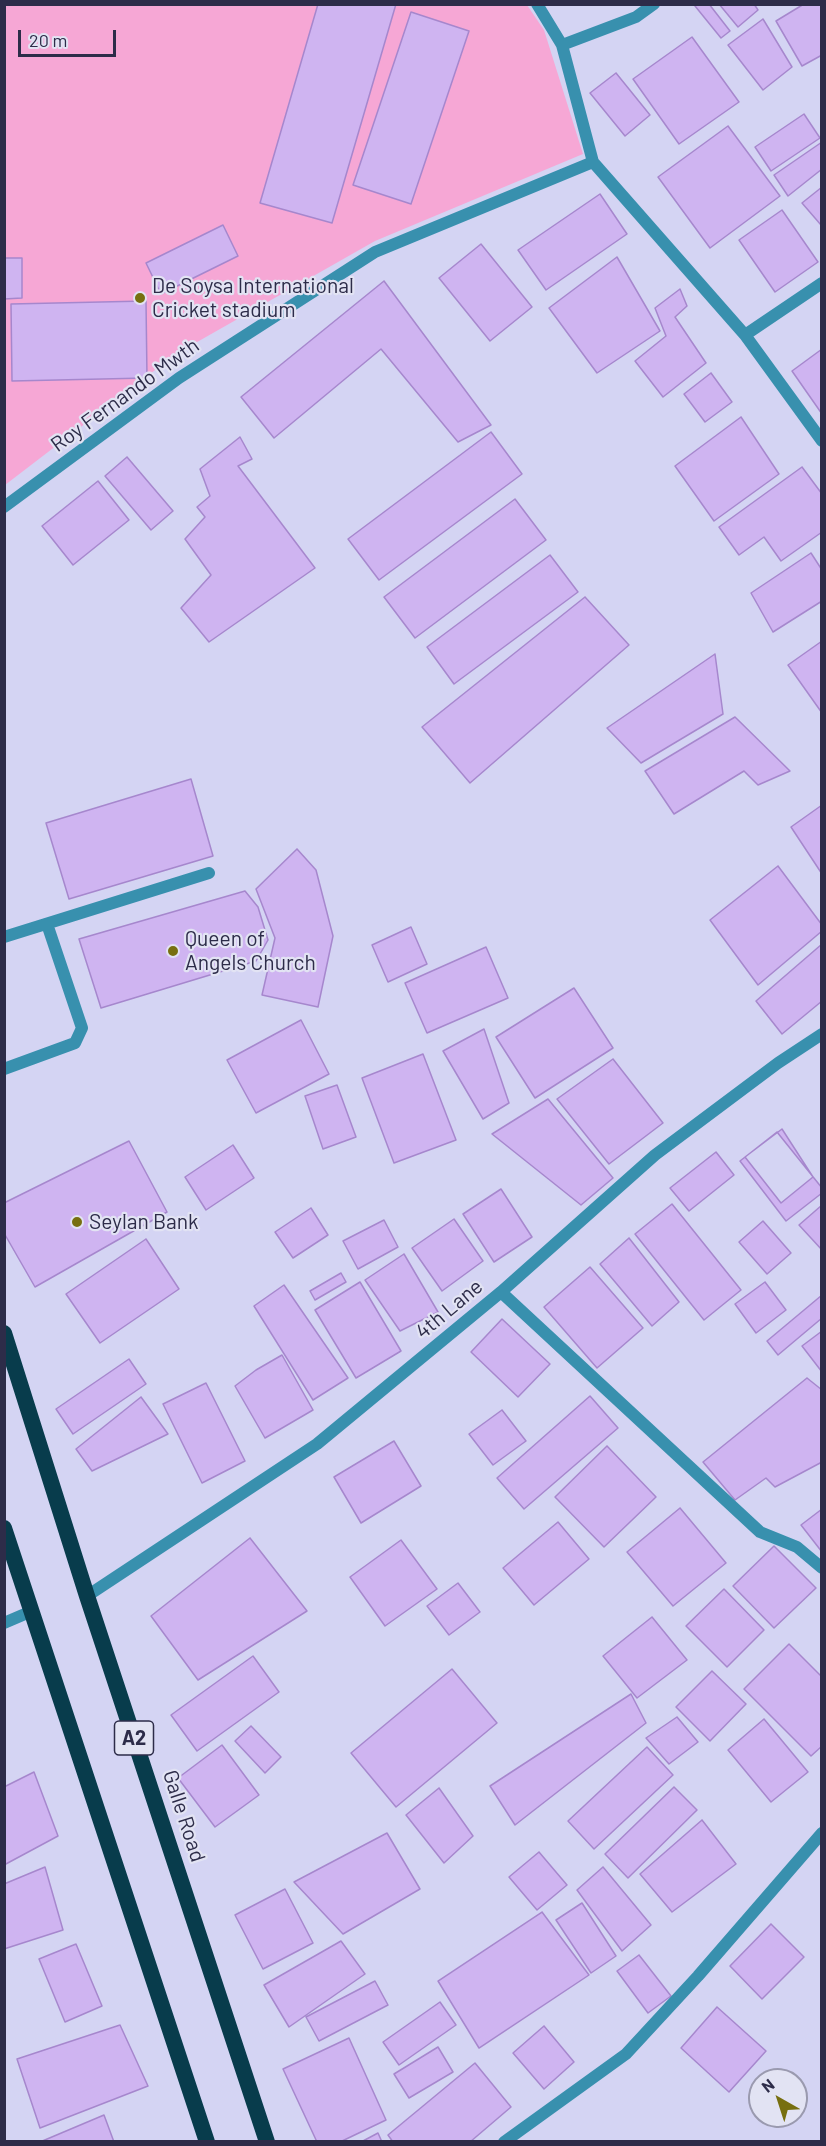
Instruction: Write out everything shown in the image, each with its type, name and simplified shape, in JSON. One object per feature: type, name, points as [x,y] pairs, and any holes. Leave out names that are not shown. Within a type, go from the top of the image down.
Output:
[{"type":"highway","name":"Galle Road","points":[[4,1333],[87,1596],[267,2142]]},
{"type":"highway","points":[[4,1528],[207,2142]]},
{"type":"street","points":[[537,4],[562,45],[594,162],[744,335],[822,441]]},
{"type":"street","points":[[562,45],[636,16],[654,4]]},
{"type":"street","name":"Roy Fernando Mwth","points":[[4,507],[179,378],[375,252],[594,162]]},
{"type":"street","points":[[744,335],[822,283]]},
{"type":"street","points":[[4,937],[209,873]]},
{"type":"street","points":[[4,1069],[75,1043],[82,1028],[47,924]]},
{"type":"street","name":"4th Lane","points":[[87,1596],[317,1444],[501,1292],[656,1155],[778,1063],[822,1034]]},
{"type":"street","points":[[501,1292],[760,1532],[796,1547],[822,1568]]},
{"type":"street","points":[[4,1623],[32,1611]]},
{"type":"street","points":[[504,2142],[626,2054],[698,1976],[822,1833]]},
{"type":"shaded area","name":"De Soysa International Cricket stadium","points":[[5,5],[527,5],[544,30],[583,154],[375,241],[176,354],[5,485]]},
{"type":"building","points":[[318,4],[396,4],[332,223],[260,203]]},
{"type":"building","points":[[709,4],[730,31],[721,38],[695,6]]},
{"type":"building","points":[[719,4],[754,4],[758,10],[738,27]]},
{"type":"building","points":[[804,4],[820,4],[822,8],[822,55],[802,66],[776,21]]},
{"type":"building","points":[[411,12],[469,31],[411,204],[353,185]]},
{"type":"building","points":[[763,19],[792,67],[763,90],[728,45]]},
{"type":"building","points":[[692,37],[739,102],[679,144],[633,79]]},
{"type":"building","points":[[616,73],[650,115],[625,136],[590,93]]},
{"type":"building","points":[[804,114],[820,138],[771,171],[755,147]]},
{"type":"building","points":[[728,126],[780,196],[710,248],[658,177]]},
{"type":"building","points":[[822,142],[822,169],[788,196],[774,175]]},
{"type":"building","points":[[822,187],[822,225],[821,225],[802,203]]},
{"type":"building","points":[[600,194],[627,234],[546,290],[518,250]]},
{"type":"building","points":[[782,210],[818,262],[775,292],[739,240]]},
{"type":"building","points":[[223,225],[238,256],[161,294],[146,263]]},
{"type":"building","points":[[481,244],[532,307],[490,341],[439,278]]},
{"type":"building","points":[[617,257],[660,331],[597,373],[549,308]]},
{"type":"building","points":[[4,258],[22,258],[22,298],[4,299]]},
{"type":"building","points":[[384,281],[491,425],[458,442],[381,349],[274,438],[241,397]]},
{"type":"building","points":[[680,289],[687,306],[675,317],[706,363],[663,397],[635,361],[666,336],[655,308]]},
{"type":"building","points":[[146,301],[147,378],[12,381],[11,304]]},
{"type":"building","points":[[822,349],[822,414],[792,371]]},
{"type":"building","points":[[711,373],[732,402],[705,422],[684,394]]},
{"type":"building","points":[[741,417],[779,474],[714,521],[675,466]]},
{"type":"building","points":[[491,432],[522,474],[379,580],[348,539]]},
{"type":"building","points":[[240,437],[252,459],[238,466],[315,568],[209,642],[181,608],[211,575],[185,539],[205,517],[197,507],[210,496],[200,469]]},
{"type":"building","points":[[127,457],[173,511],[151,530],[105,476]]},
{"type":"building","points":[[802,467],[822,494],[822,532],[781,561],[764,537],[739,555],[719,527]]},
{"type":"building","points":[[98,481],[129,520],[73,565],[42,526]]},
{"type":"building","points":[[515,499],[546,540],[415,638],[384,597]]},
{"type":"building","points":[[811,553],[822,570],[822,601],[773,632],[751,593]]},
{"type":"building","points":[[550,555],[578,592],[454,684],[427,647]]},
{"type":"building","points":[[585,597],[629,645],[470,783],[422,727]]},
{"type":"building","points":[[822,641],[822,713],[788,665]]},
{"type":"building","points":[[715,654],[723,714],[641,763],[607,728]]},
{"type":"building","points":[[735,717],[790,771],[758,785],[744,771],[674,814],[645,771]]},
{"type":"building","points":[[191,779],[213,856],[69,899],[46,823]]},
{"type":"building","points":[[822,805],[822,874],[791,827]]},
{"type":"building","points":[[297,849],[316,870],[333,936],[318,1007],[262,995],[275,938],[256,889]]},
{"type":"building","points":[[778,866],[822,925],[822,931],[758,985],[710,920]]},
{"type":"building","name":"Queen of Angels Church","points":[[245,891],[258,907],[268,940],[256,961],[101,1008],[79,939]]},
{"type":"building","points":[[411,927],[427,964],[388,982],[372,945]]},
{"type":"building","points":[[822,944],[822,1001],[782,1034],[756,1001]]},
{"type":"building","points":[[486,947],[508,998],[427,1033],[405,983]]},
{"type":"building","points":[[574,988],[613,1048],[535,1098],[496,1037]]},
{"type":"building","points":[[301,1020],[329,1074],[256,1113],[227,1060]]},
{"type":"building","points":[[484,1029],[509,1103],[483,1119],[443,1051]]},
{"type":"building","points":[[423,1054],[456,1140],[394,1163],[362,1078]]},
{"type":"building","points":[[613,1059],[663,1123],[609,1164],[557,1099]]},
{"type":"building","points":[[337,1085],[356,1137],[323,1149],[305,1096]]},
{"type":"building","points":[[548,1099],[613,1178],[581,1205],[492,1134]]},
{"type":"building","points":[[782,1129],[813,1177],[781,1203],[745,1157]]},
{"type":"building","points":[[777,1132],[822,1188],[822,1193],[786,1221],[740,1161]]},
{"type":"building","name":"Seylan Bank","points":[[129,1141],[167,1212],[35,1287],[4,1233],[4,1203]]},
{"type":"building","points":[[233,1145],[254,1178],[206,1210],[185,1177]]},
{"type":"building","points":[[716,1152],[734,1175],[689,1211],[670,1188]]},
{"type":"building","points":[[501,1189],[532,1237],[494,1262],[463,1214]]},
{"type":"building","points":[[672,1204],[741,1290],[704,1320],[635,1234]]},
{"type":"building","points":[[822,1205],[822,1250],[799,1225]]},
{"type":"building","points":[[311,1208],[328,1235],[293,1258],[275,1232]]},
{"type":"building","points":[[454,1219],[483,1261],[442,1291],[412,1248]]},
{"type":"building","points":[[384,1220],[398,1247],[358,1269],[343,1241]]},
{"type":"building","points":[[763,1221],[791,1253],[767,1274],[739,1242]]},
{"type":"building","points":[[629,1238],[679,1302],[652,1326],[600,1264]]},
{"type":"building","points":[[146,1239],[179,1289],[100,1343],[66,1294]]},
{"type":"building","points":[[404,1254],[438,1312],[400,1331],[365,1280]]},
{"type":"building","points":[[590,1267],[643,1328],[597,1368],[544,1307]]},
{"type":"building","points":[[341,1273],[346,1282],[315,1300],[310,1291]]},
{"type":"building","points":[[360,1282],[401,1351],[356,1378],[315,1310]]},
{"type":"building","points":[[765,1282],[786,1310],[756,1333],[735,1304]]},
{"type":"building","points":[[284,1285],[348,1378],[313,1400],[254,1306]]},
{"type":"building","points":[[822,1295],[822,1318],[778,1355],[767,1341]]},
{"type":"building","points":[[502,1319],[550,1364],[518,1397],[471,1352]]},
{"type":"building","points":[[822,1331],[822,1372],[802,1346]]},
{"type":"building","points":[[282,1355],[313,1410],[265,1438],[235,1386]]},
{"type":"building","points":[[129,1359],[146,1384],[73,1434],[56,1409]]},
{"type":"building","points":[[807,1378],[822,1390],[822,1462],[775,1487],[766,1478],[735,1500],[703,1462]]},
{"type":"building","points":[[206,1383],[245,1461],[202,1483],[163,1404]]},
{"type":"building","points":[[590,1396],[618,1428],[524,1509],[497,1478]]},
{"type":"building","points":[[141,1397],[168,1434],[92,1471],[76,1449]]},
{"type":"building","points":[[502,1410],[526,1441],[493,1465],[469,1434]]},
{"type":"building","points":[[394,1441],[421,1486],[361,1523],[334,1477]]},
{"type":"building","points":[[607,1446],[656,1497],[604,1547],[555,1497]]},
{"type":"building","points":[[680,1508],[726,1563],[673,1606],[627,1552]]},
{"type":"building","points":[[822,1509],[822,1552],[801,1525]]},
{"type":"building","points":[[558,1522],[589,1559],[534,1605],[503,1568]]},
{"type":"building","points":[[250,1538],[307,1611],[198,1680],[151,1616]]},
{"type":"building","points":[[401,1540],[437,1589],[385,1626],[350,1577]]},
{"type":"building","points":[[774,1546],[816,1588],[774,1628],[733,1586]]},
{"type":"building","points":[[458,1583],[480,1612],[449,1635],[427,1606]]},
{"type":"building","points":[[724,1589],[764,1630],[727,1667],[686,1626]]},
{"type":"building","points":[[652,1617],[687,1660],[637,1698],[603,1656]]},
{"type":"building","points":[[789,1644],[822,1677],[822,1746],[811,1756],[744,1689]]},
{"type":"building","points":[[253,1656],[279,1692],[197,1751],[171,1715]]},
{"type":"building","points":[[452,1669],[497,1723],[396,1807],[351,1753]]},
{"type":"building","points":[[712,1671],[746,1704],[710,1741],[676,1707]]},
{"type":"building","points":[[631,1694],[646,1723],[515,1825],[490,1786]]},
{"type":"building","points":[[677,1717],[698,1742],[669,1764],[646,1738]]},
{"type":"building","points":[[764,1719],[808,1772],[771,1802],[728,1750]]},
{"type":"building","points":[[251,1726],[281,1757],[265,1773],[235,1741]]},
{"type":"building","points":[[222,1745],[259,1795],[215,1827],[178,1778]]},
{"type":"building","points":[[647,1747],[673,1775],[594,1849],[568,1821]]},
{"type":"building","points":[[34,1772],[58,1836],[4,1865],[4,1787]]},
{"type":"building","points":[[674,1787],[697,1810],[628,1878],[605,1854]]},
{"type":"building","points":[[439,1788],[473,1836],[444,1863],[406,1815]]},
{"type":"building","points":[[702,1820],[736,1864],[672,1912],[640,1874]]},
{"type":"building","points":[[387,1833],[420,1889],[343,1934],[294,1882]]},
{"type":"building","points":[[539,1852],[567,1885],[537,1910],[509,1877]]},
{"type":"building","points":[[45,1867],[63,1930],[4,1949],[4,1884]]},
{"type":"building","points":[[603,1867],[651,1925],[622,1951],[577,1890]]},
{"type":"building","points":[[285,1889],[313,1943],[263,1969],[235,1915]]},
{"type":"building","points":[[582,1903],[616,1956],[591,1973],[556,1920]]},
{"type":"building","points":[[542,1912],[589,1975],[479,2048],[438,1981]]},
{"type":"building","points":[[771,1924],[804,1957],[762,1999],[730,1966]]},
{"type":"building","points":[[341,1941],[365,1974],[289,2027],[264,1985]]},
{"type":"building","points":[[76,1944],[102,2006],[65,2022],[39,1959]]},
{"type":"building","points":[[639,1955],[671,1996],[648,2013],[617,1971]]},
{"type":"building","points":[[375,1981],[388,2005],[319,2041],[306,2017]]},
{"type":"building","points":[[440,2002],[456,2025],[399,2065],[383,2042]]},
{"type":"building","points":[[717,2007],[766,2051],[751,2068],[748,2068],[748,2071],[729,2092],[681,2048]]},
{"type":"building","points":[[120,2025],[148,2086],[40,2128],[17,2059]]},
{"type":"building","points":[[544,2026],[574,2062],[544,2089],[513,2053]]},
{"type":"building","points":[[349,2038],[386,2120],[340,2142],[317,2142],[283,2069]]},
{"type":"building","points":[[438,2047],[453,2072],[409,2098],[394,2074]]},
{"type":"building","points":[[475,2063],[511,2107],[470,2142],[393,2142],[388,2135]]},
{"type":"building","points":[[104,2115],[114,2142],[40,2142]]},
{"type":"building","points":[[378,2133],[382,2142],[361,2142]]},
{"type":"place","name":"De Soysa International Cricket stadium","points":[[140,298]]},
{"type":"place","name":"Queen of Angels Church","points":[[173,951]]},
{"type":"place","name":"Seylan Bank","points":[[77,1222]]}]
